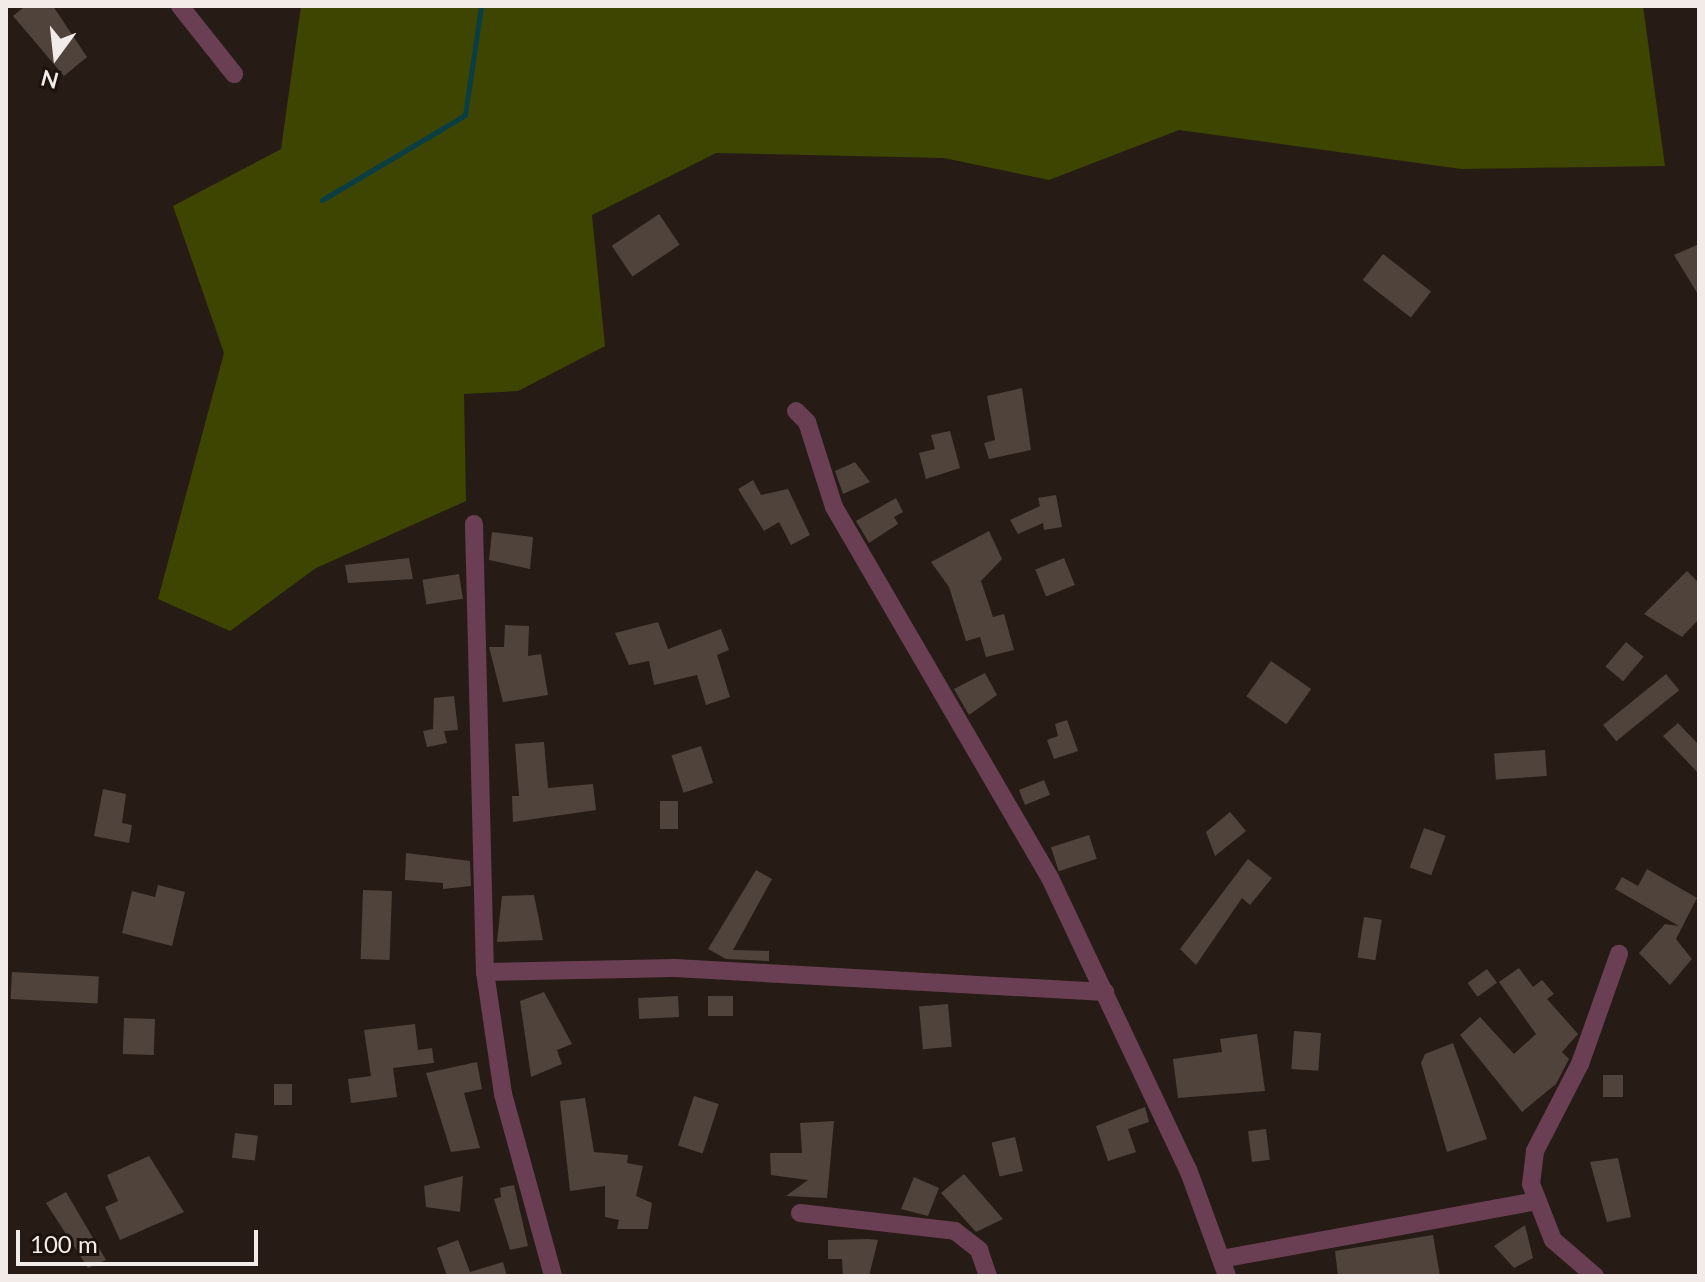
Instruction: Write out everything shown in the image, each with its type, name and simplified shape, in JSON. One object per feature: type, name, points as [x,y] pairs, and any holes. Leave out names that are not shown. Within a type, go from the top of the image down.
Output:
[{"type":"street","points":[[180,6],[234,74]]},
{"type":"street","points":[[796,411],[807,422],[834,507],[1050,878],[1105,992],[1224,1267],[1533,1202]]},
{"type":"street","points":[[474,524],[485,972],[503,1094],[553,1276]]},
{"type":"street","points":[[1595,1276],[1553,1240],[1533,1202],[1535,1151],[1580,1064],[1619,954]]},
{"type":"street","points":[[485,972],[675,968],[1105,992]]},
{"type":"street","points":[[800,1213],[955,1231],[979,1250],[988,1276]]},
{"type":"green space","points":[[301,6],[1643,6],[1665,166],[1461,169],[1179,130],[1049,180],[944,158],[716,153],[592,215],[605,346],[518,391],[464,394],[466,501],[316,568],[230,631],[158,599],[224,353],[173,206],[281,149]]},
{"type":"building","points":[[25,6],[53,6],[87,57],[64,76],[13,16]]},
{"type":"building","points":[[659,214],[680,245],[632,277],[612,246]]},
{"type":"building","points":[[1699,244],[1699,296],[1674,255]]},
{"type":"building","points":[[1383,254],[1431,292],[1411,318],[1363,280]]},
{"type":"building","points":[[1022,388],[1031,450],[989,459],[984,443],[995,440],[987,396]]},
{"type":"building","points":[[950,431],[960,468],[926,479],[919,453],[935,449],[931,435]]},
{"type":"building","points":[[855,462],[870,482],[843,494],[835,471]]},
{"type":"building","points":[[753,480],[761,495],[788,489],[810,535],[791,545],[779,522],[764,531],[738,489]]},
{"type":"building","points":[[1056,495],[1062,527],[1044,530],[1043,523],[1018,534],[1010,520],[1040,506],[1038,498]]},
{"type":"building","points":[[896,498],[903,512],[894,517],[898,524],[869,543],[856,521]]},
{"type":"building","points":[[989,531],[1002,559],[981,581],[993,617],[1004,614],[1014,650],[986,657],[980,637],[966,641],[949,587],[931,562]]},
{"type":"building","points":[[492,532],[533,537],[530,569],[489,560]]},
{"type":"building","points":[[409,558],[413,579],[348,583],[345,565]]},
{"type":"building","points":[[1064,558],[1075,585],[1046,597],[1035,570]]},
{"type":"building","points":[[1687,571],[1699,583],[1699,619],[1682,637],[1644,614]]},
{"type":"building","points":[[459,574],[463,599],[426,604],[422,580]]},
{"type":"building","points":[[658,622],[668,649],[721,629],[729,650],[717,655],[730,697],[706,705],[697,675],[654,685],[649,661],[629,665],[615,633]]},
{"type":"building","points":[[505,625],[529,626],[528,656],[541,654],[548,695],[503,702],[489,647],[504,647]]},
{"type":"building","points":[[1626,642],[1644,657],[1623,681],[1605,667]]},
{"type":"building","points":[[1271,661],[1311,689],[1286,724],[1246,696]]},
{"type":"building","points":[[985,673],[997,695],[969,715],[954,689]]},
{"type":"building","points":[[1666,674],[1679,690],[1616,741],[1603,725]]},
{"type":"building","points":[[454,696],[458,730],[444,731],[447,743],[427,747],[423,731],[433,729],[434,698]]},
{"type":"building","points":[[1067,720],[1078,751],[1054,759],[1047,740],[1058,736],[1055,724]]},
{"type":"building","points":[[1678,723],[1699,745],[1699,774],[1663,736]]},
{"type":"building","points":[[544,742],[548,788],[593,784],[596,810],[513,822],[512,796],[519,796],[515,744]]},
{"type":"building","points":[[701,746],[713,783],[684,793],[672,756]]},
{"type":"building","points":[[1545,750],[1547,776],[1496,779],[1494,754]]},
{"type":"building","points":[[1044,780],[1050,795],[1025,805],[1019,790]]},
{"type":"building","points":[[103,789],[126,794],[122,823],[132,825],[129,843],[94,836]]},
{"type":"building","points":[[660,801],[678,801],[678,829],[660,829]]},
{"type":"building","points":[[1230,812],[1246,831],[1215,856],[1206,832]]},
{"type":"building","points":[[1424,828],[1446,836],[1431,875],[1410,867]]},
{"type":"building","points":[[1089,835],[1097,859],[1059,871],[1051,847]]},
{"type":"building","points":[[406,853],[470,861],[471,886],[443,889],[443,883],[405,880]]},
{"type":"building","points":[[1248,859],[1272,878],[1250,905],[1242,898],[1196,965],[1180,949]]},
{"type":"building","points":[[1647,869],[1697,898],[1676,939],[1692,959],[1670,985],[1639,953],[1665,924],[1679,926],[1615,889],[1622,877],[1638,886]]},
{"type":"building","points":[[756,870],[772,879],[733,950],[769,951],[769,961],[726,959],[708,949]]},
{"type":"building","points":[[158,885],[185,892],[172,946],[122,933],[132,891],[155,897]]},
{"type":"building","points":[[363,890],[392,891],[390,960],[361,959]]},
{"type":"building","points":[[534,895],[543,940],[497,942],[502,896]]},
{"type":"building","points":[[1364,917],[1382,920],[1375,960],[1358,957]]},
{"type":"building","points":[[1519,968],[1533,987],[1542,980],[1554,994],[1547,999],[1578,1034],[1562,1052],[1569,1059],[1556,1084],[1522,1112],[1460,1035],[1480,1017],[1514,1054],[1536,1034],[1499,982]]},
{"type":"building","points":[[1487,969],[1497,983],[1478,997],[1468,983]]},
{"type":"building","points":[[12,972],[99,977],[97,1004],[11,999]]},
{"type":"building","points":[[544,992],[572,1044],[557,1050],[562,1064],[531,1077],[520,1001]]},
{"type":"building","points":[[678,996],[679,1017],[639,1019],[638,998]]},
{"type":"building","points":[[708,996],[733,996],[733,1016],[708,1016]]},
{"type":"building","points":[[948,1004],[952,1047],[923,1049],[919,1007]]},
{"type":"building","points":[[124,1018],[155,1019],[154,1055],[123,1054]]},
{"type":"building","points":[[415,1024],[418,1050],[432,1048],[434,1063],[393,1068],[397,1097],[351,1103],[348,1079],[371,1076],[364,1030]]},
{"type":"building","points":[[1294,1031],[1321,1033],[1318,1071],[1291,1069]]},
{"type":"building","points":[[1257,1034],[1265,1091],[1178,1098],[1173,1059],[1222,1052],[1220,1039]]},
{"type":"building","points":[[1453,1043],[1487,1139],[1447,1152],[1421,1063],[1425,1054]]},
{"type":"building","points":[[477,1062],[482,1089],[464,1093],[480,1148],[451,1152],[426,1073]]},
{"type":"building","points":[[1603,1075],[1623,1075],[1623,1097],[1603,1097]]},
{"type":"building","points":[[274,1084],[292,1084],[292,1105],[274,1105]]},
{"type":"building","points":[[694,1096],[719,1104],[703,1153],[678,1145]]},
{"type":"building","points":[[585,1098],[594,1152],[628,1155],[627,1163],[643,1166],[636,1196],[652,1203],[648,1229],[617,1229],[619,1220],[605,1217],[605,1186],[570,1191],[560,1101]]},
{"type":"building","points":[[1145,1107],[1149,1122],[1128,1129],[1136,1152],[1108,1161],[1096,1126]]},
{"type":"building","points":[[834,1121],[827,1198],[786,1196],[808,1180],[771,1175],[770,1153],[802,1153],[800,1123]]},
{"type":"building","points":[[1266,1129],[1270,1160],[1252,1162],[1248,1131]]},
{"type":"building","points":[[235,1133],[258,1136],[255,1161],[232,1158]]},
{"type":"building","points":[[1015,1137],[1023,1171],[999,1177],[992,1142]]},
{"type":"building","points":[[149,1156],[184,1212],[120,1240],[105,1207],[118,1201],[107,1175]]},
{"type":"building","points":[[1618,1158],[1631,1217],[1607,1222],[1590,1162]]},
{"type":"building","points":[[964,1174],[1003,1219],[976,1232],[941,1193]]},
{"type":"building","points":[[463,1176],[460,1212],[426,1207],[424,1186]]},
{"type":"building","points":[[914,1177],[939,1188],[928,1216],[901,1209]]},
{"type":"building","points":[[514,1185],[528,1246],[510,1250],[494,1199],[501,1197],[500,1188]]},
{"type":"building","points":[[66,1192],[106,1260],[88,1268],[46,1203]]},
{"type":"building","points":[[1525,1225],[1533,1258],[1514,1268],[1494,1246]]},
{"type":"building","points":[[1433,1235],[1440,1276],[1338,1276],[1335,1251]]},
{"type":"building","points":[[458,1240],[470,1272],[503,1262],[507,1276],[447,1276],[437,1248]]},
{"type":"building","points":[[828,1240],[878,1240],[869,1276],[843,1276],[842,1259],[828,1259]]},
{"type":"waterway","points":[[322,200],[465,115],[481,6]]}]
